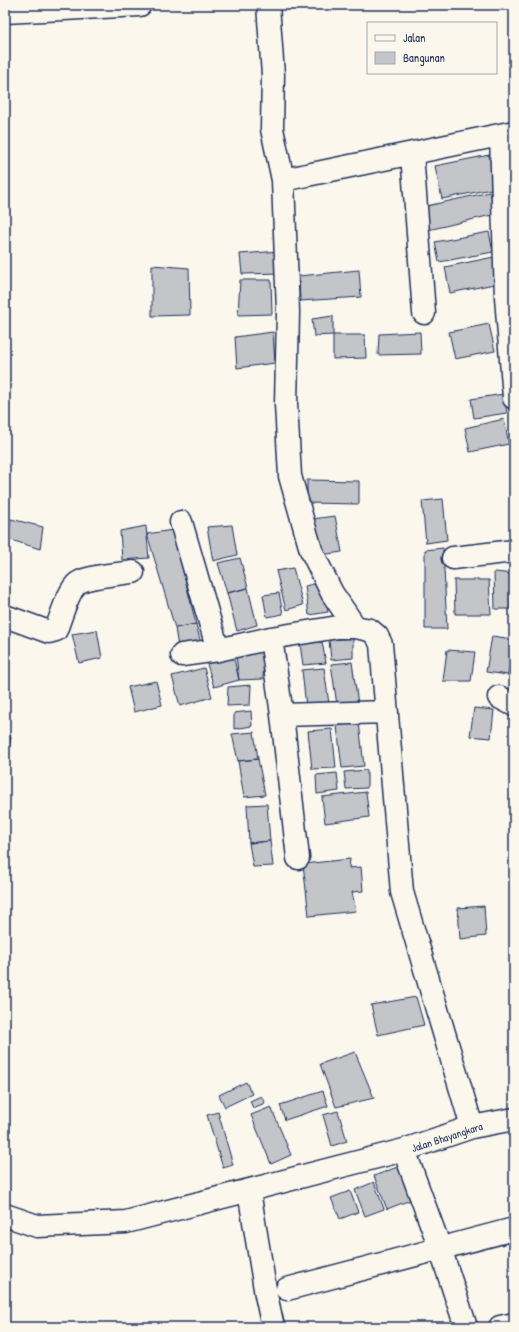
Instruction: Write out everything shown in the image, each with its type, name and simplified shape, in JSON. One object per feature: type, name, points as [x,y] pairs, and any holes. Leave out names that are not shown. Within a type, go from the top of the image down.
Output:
[{"type":"street","points":[[5,12],[73,7],[140,5]]},
{"type":"street","points":[[268,5],[273,75],[272,129],[283,180],[288,312],[286,404],[290,476],[311,550],[332,592],[355,627]]},
{"type":"street","points":[[283,180],[507,134],[506,297],[514,398]]},
{"type":"street","points":[[412,154],[424,313]]},
{"type":"street","points":[[181,522],[218,650]]},
{"type":"street","points":[[453,558],[514,551]]},
{"type":"street","points":[[5,616],[49,632],[53,632],[56,630],[70,595],[77,583],[133,572]]},
{"type":"street","points":[[182,655],[218,650],[271,638],[338,627],[355,627],[370,630],[377,636],[381,644],[402,892],[472,1127]]},
{"type":"street","points":[[271,638],[282,715],[298,858]]},
{"type":"street","points":[[282,715],[387,712]]},
{"type":"street","name":"Jalan Bhayangkara","points":[[5,1215],[36,1226],[126,1222],[404,1150],[472,1127],[514,1119]]},
{"type":"street","points":[[404,1150],[440,1248],[466,1327]]},
{"type":"street","points":[[249,1190],[266,1295],[273,1327]]},
{"type":"street","points":[[287,1289],[514,1228]]},
{"type":"street","points":[[500,1327],[514,1324]]},
{"type":"building","points":[[489,155],[496,188],[442,199],[435,166]]},
{"type":"building","points":[[490,192],[496,214],[428,230],[422,207]]},
{"type":"building","points":[[489,232],[493,252],[439,262],[435,242]]},
{"type":"building","points":[[280,251],[282,273],[242,274],[240,254]]},
{"type":"building","points":[[494,257],[499,283],[450,293],[445,267]]},
{"type":"building","points":[[152,265],[189,268],[190,315],[152,316]]},
{"type":"building","points":[[359,270],[361,297],[300,301],[299,276]]},
{"type":"building","points":[[240,280],[271,280],[272,314],[238,315]]},
{"type":"building","points":[[333,316],[333,335],[314,336],[312,319]]},
{"type":"building","points":[[489,324],[495,351],[455,359],[449,332]]},
{"type":"building","points":[[273,332],[275,363],[237,368],[235,337]]},
{"type":"building","points":[[420,332],[421,354],[378,355],[379,334]]},
{"type":"building","points":[[333,335],[365,335],[366,358],[333,359]]},
{"type":"building","points":[[504,394],[507,413],[474,418],[471,399]]},
{"type":"building","points":[[504,419],[509,444],[470,452],[465,428]]},
{"type":"building","points":[[307,480],[359,481],[359,504],[307,503]]},
{"type":"building","points":[[443,499],[447,540],[426,543],[422,501]]},
{"type":"building","points":[[335,516],[342,552],[321,555],[312,519]]},
{"type":"building","points":[[11,519],[43,527],[40,549],[8,539]]},
{"type":"building","points":[[232,525],[237,555],[213,561],[207,527]]},
{"type":"building","points":[[146,526],[149,558],[122,560],[120,531]]},
{"type":"building","points":[[173,530],[196,624],[175,628],[147,534]]},
{"type":"building","points":[[443,548],[447,629],[425,629],[425,550]]},
{"type":"building","points":[[240,558],[248,588],[227,593],[218,563]]},
{"type":"building","points":[[293,568],[303,605],[286,610],[276,571]]},
{"type":"building","points":[[494,572],[514,574],[514,609],[495,609]]},
{"type":"building","points":[[454,580],[489,580],[491,614],[455,614]]},
{"type":"building","points":[[322,582],[328,612],[309,615],[305,586]]},
{"type":"building","points":[[248,588],[257,625],[237,631],[227,593]]},
{"type":"building","points":[[279,593],[283,614],[267,617],[263,595]]},
{"type":"building","points":[[196,624],[201,644],[178,647],[175,628]]},
{"type":"building","points":[[97,630],[102,658],[79,663],[72,634]]},
{"type":"building","points":[[492,636],[513,639],[508,675],[486,672]]},
{"type":"building","points":[[353,638],[353,658],[331,660],[329,640]]},
{"type":"building","points":[[322,642],[326,663],[303,665],[300,644]]},
{"type":"building","points":[[447,650],[475,652],[471,681],[443,681]]},
{"type":"building","points":[[264,652],[263,679],[239,680],[236,655]]},
{"type":"building","points":[[233,655],[239,680],[214,687],[206,661]]},
{"type":"building","points":[[352,662],[358,704],[337,705],[331,664]]},
{"type":"building","points":[[204,668],[212,697],[180,706],[172,676]]},
{"type":"building","points":[[324,668],[329,704],[306,707],[302,670]]},
{"type":"building","points":[[156,681],[162,705],[134,712],[128,687]]},
{"type":"building","points":[[251,685],[250,705],[227,706],[228,687]]},
{"type":"building","points":[[474,708],[494,710],[491,738],[470,736]]},
{"type":"building","points":[[251,711],[252,726],[234,729],[234,713]]},
{"type":"building","points":[[359,722],[364,766],[342,768],[337,726]]},
{"type":"building","points":[[332,729],[336,768],[312,769],[308,731]]},
{"type":"building","points":[[254,732],[258,759],[238,761],[232,734]]},
{"type":"building","points":[[5,734],[11,736],[8,759],[5,758]]},
{"type":"building","points":[[258,759],[265,795],[244,797],[238,761]]},
{"type":"building","points":[[367,770],[367,788],[346,789],[344,772]]},
{"type":"building","points":[[337,773],[339,791],[317,794],[316,775]]},
{"type":"building","points":[[366,792],[369,817],[325,823],[322,797]]},
{"type":"building","points":[[267,804],[270,841],[249,843],[247,805]]},
{"type":"building","points":[[270,841],[273,866],[253,867],[249,843]]},
{"type":"building","points":[[350,859],[349,868],[361,867],[363,891],[352,892],[356,911],[309,916],[303,864]]},
{"type":"building","points":[[484,906],[486,936],[460,939],[458,908]]},
{"type":"building","points":[[416,997],[424,1025],[378,1035],[371,1005]]},
{"type":"building","points":[[355,1052],[374,1098],[336,1107],[320,1064]]},
{"type":"building","points":[[246,1082],[252,1094],[225,1107],[219,1095]]},
{"type":"building","points":[[323,1091],[328,1106],[285,1120],[280,1105]]},
{"type":"building","points":[[261,1096],[265,1103],[253,1108],[250,1101]]},
{"type":"building","points":[[271,1107],[291,1155],[271,1164],[251,1115]]},
{"type":"building","points":[[338,1111],[347,1141],[332,1146],[323,1115]]},
{"type":"building","points":[[218,1112],[233,1165],[223,1168],[207,1115]]},
{"type":"building","points":[[400,1166],[413,1199],[387,1209],[374,1176]]},
{"type":"building","points":[[374,1182],[384,1209],[365,1216],[355,1190]]},
{"type":"building","points":[[350,1191],[358,1212],[340,1219],[331,1198]]}]
